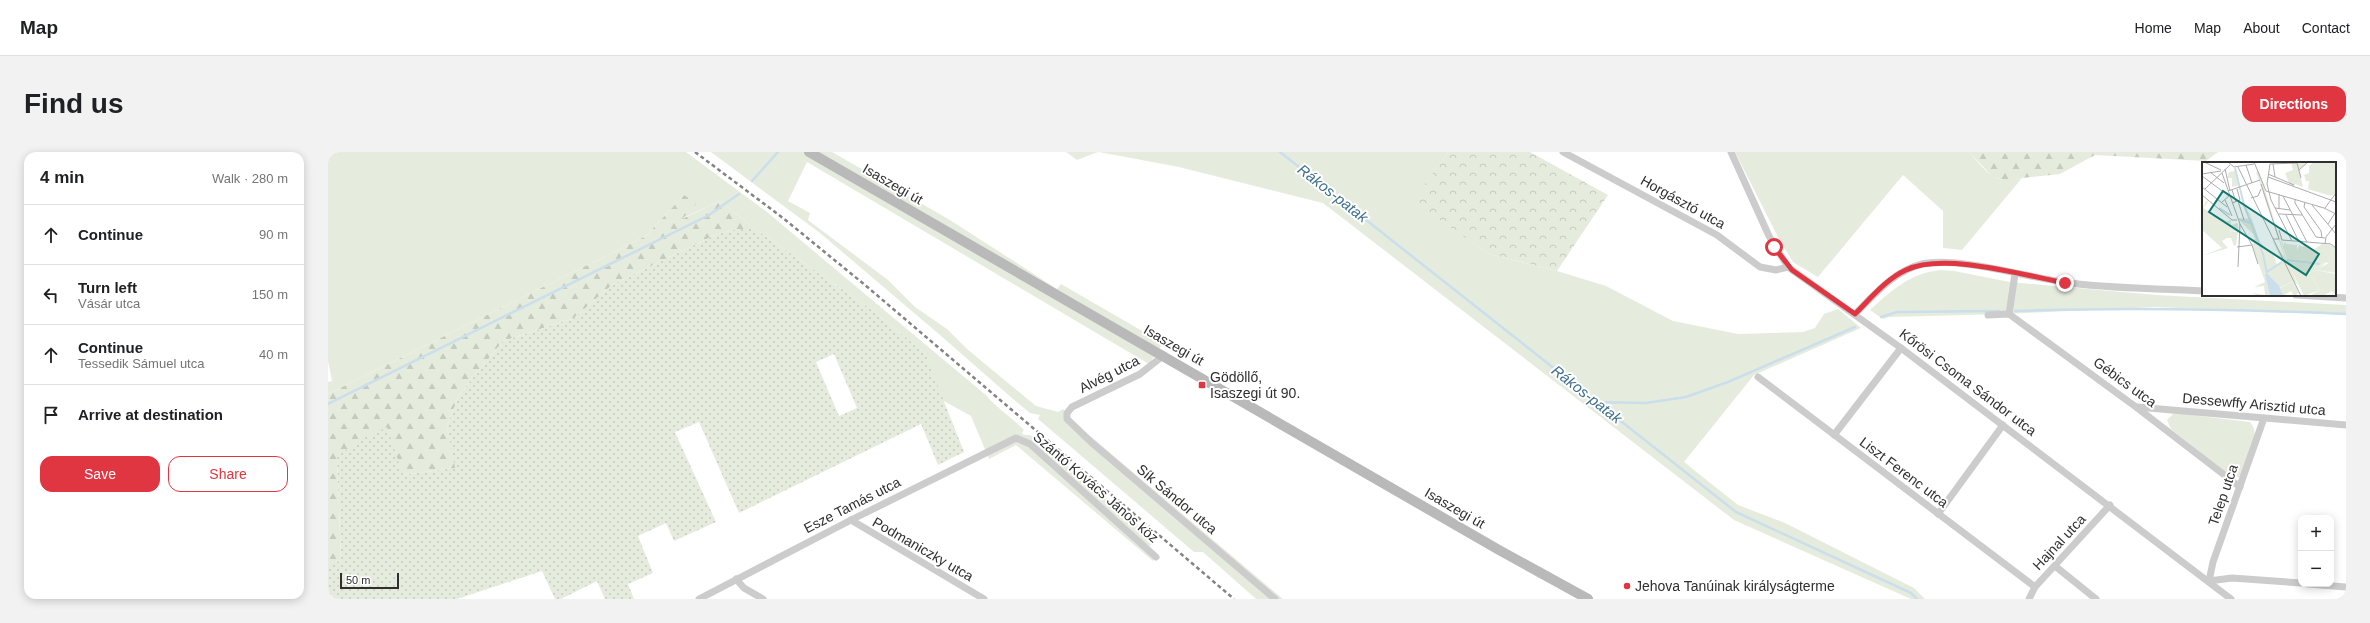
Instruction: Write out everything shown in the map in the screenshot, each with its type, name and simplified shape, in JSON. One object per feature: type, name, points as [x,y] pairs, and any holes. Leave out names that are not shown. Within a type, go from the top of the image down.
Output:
[{"type":"main road","name":"Isaszegi út","points":[[809,152],[1164,355],[1499,550],[1588,599]]},
{"type":"street","name":"Horgásztó utca","points":[[1563,152],[1717,235],[1760,267],[1776,270],[1788,267]]},
{"type":"street","name":"Kőrösi Csoma Sándor utca","points":[[1731,152],[1769,236],[1788,267],[1901,348],[2110,505],[2231,599]]},
{"type":"street","points":[[1855,314],[1894,278],[1906,270],[1922,264],[1955,263],[2065,283],[2202,291]]},
{"type":"street","points":[[1988,315],[2009,314],[2015,274]]},
{"type":"street","points":[[2313,296],[2346,298]]},
{"type":"street","name":"Gébics utca","points":[[2009,314],[2136,407],[2240,487]]},
{"type":"street","points":[[1834,435],[1901,348]]},
{"type":"street","name":"Alvég utca","points":[[1066,415],[1072,407],[1140,374],[1164,355]]},
{"type":"street","name":"Liszt Ferenc utca","points":[[1758,377],[2035,587]]},
{"type":"street","name":"Dessewffy Arisztid utca","points":[[2136,407],[2346,425]]},
{"type":"street","name":"Sík Sándor utca","points":[[1066,415],[1070,423],[1090,442],[1275,599]]},
{"type":"street","name":"Telep utca","points":[[2209,581],[2213,562],[2264,418]]},
{"type":"street","points":[[1938,514],[2003,425]]},
{"type":"street","name":"Esze Tamás utca","points":[[699,599],[851,520],[1012,439],[1018,438]]},
{"type":"street","name":"Szántó Kovács János köz","points":[[1018,438],[1030,444],[1156,557]]},
{"type":"street","name":"Hajnal utca","points":[[2029,599],[2035,587],[2110,505]]},
{"type":"street","name":"Podmaniczky utca","points":[[851,520],[984,599]]},
{"type":"street","points":[[2055,566],[2096,599]]},
{"type":"street","points":[[2209,581],[2232,578],[2298,583]]},
{"type":"street","points":[[736,579],[744,588],[763,599]]},
{"type":"street","points":[[2334,586],[2346,587]]},
{"type":"green space","points":[[328,152],[686,152],[767,212],[987,396],[1024,430],[1022,433],[1024,435],[1030,435],[1136,522],[1138,526],[1156,538],[1149,547],[1158,557],[1153,561],[1016,445],[989,459],[971,416],[942,400],[925,353],[872,310],[755,229],[720,201],[681,219],[684,195],[646,236],[328,394],[328,382],[332,381],[328,361]]},
{"type":"green space","points":[[711,152],[832,152],[950,220],[1057,289],[1061,284],[1163,343],[1149,364],[807,162],[788,201],[810,213],[808,220],[888,280],[915,307],[947,329],[967,349],[1036,406],[1058,412],[1063,409],[1076,424],[1283,599],[1256,599],[1203,552],[1194,552],[1038,419],[1040,415],[1030,413],[1013,399],[820,233]]},
{"type":"green space","points":[[1066,152],[1098,152],[1077,160]]},
{"type":"green space","points":[[1099,152],[1448,152],[1414,201],[1489,254],[1557,271],[1606,286],[1673,321],[1738,334],[1803,332],[1815,328],[1824,314],[1838,309],[1861,328],[1754,375],[1684,462],[1738,505],[1785,523],[1914,588],[1925,599],[1911,599],[1734,520],[1323,203],[1179,167]]},
{"type":"green space","points":[[1448,152],[1530,152],[1608,195],[1557,271],[1489,254],[1413,201]]},
{"type":"green space","points":[[1735,152],[1969,152],[1986,171],[1998,178],[2013,180],[2022,178],[1962,250],[1943,248],[1943,211],[1903,175],[1818,277],[1793,262],[1779,239]]},
{"type":"green space","points":[[1969,152],[2218,152],[2206,161],[2095,155],[2060,174],[2022,178],[2008,182],[1992,176]]},
{"type":"green space","points":[[684,195],[697,203],[682,219],[720,201],[755,229],[737,229],[715,235],[612,285],[574,318],[503,341],[459,395],[447,426],[456,468],[403,475],[337,456],[341,561],[328,563],[328,394],[646,236]]},
{"type":"green space","points":[[737,229],[755,229],[872,310],[925,353],[964,452],[938,465],[921,424],[739,513],[699,422],[675,432],[716,522],[674,541],[666,523],[638,536],[653,573],[628,584],[634,599],[605,599],[597,581],[561,599],[555,599],[542,571],[457,599],[328,599],[328,563],[341,561],[337,456],[366,437],[387,427],[403,475],[455,468],[447,426],[459,395],[503,341],[574,318],[612,285],[715,235]],"holes":[[[834,354],[857,408],[839,416],[816,362]]]},
{"type":"green space","points":[[1941,270],[1954,271],[2010,282],[2156,295],[2346,305],[2346,315],[2155,307],[2004,314],[1889,317],[1883,319],[1870,310],[1902,284],[1920,275]]},
{"type":"green space","points":[[2174,413],[2250,422],[2254,428],[2254,442],[2240,477],[2232,477],[2171,429],[2167,420]]},
{"type":"waterway","points":[[752,181],[778,152]]},
{"type":"waterway","name":"Rákos-patak","points":[[1280,152],[1736,512],[1911,593],[1917,599]]},
{"type":"waterway","points":[[328,404],[709,215],[739,194]]},
{"type":"waterway","points":[[2015,311],[2181,309],[2346,314]]},
{"type":"waterway","points":[[1881,317],[1897,312],[1999,311]]},
{"type":"waterway","points":[[1594,402],[1646,403],[1686,397],[1728,382],[1855,327]]},
{"type":"railway","points":[[695,152],[783,218],[865,285],[1234,599]]},
{"type":"place","name":"Gödöllő, Isaszegi út 90.","points":[[1202,385]]},
{"type":"place","name":"Jehova Tanúinak királyságterme","points":[[1627,586]]},
{"type":"route","points":[[1774,247],[1788,267],[1855,314],[1879,290],[1900,273],[1922,264],[1934,262],[1955,263],[2065,283]]}]
